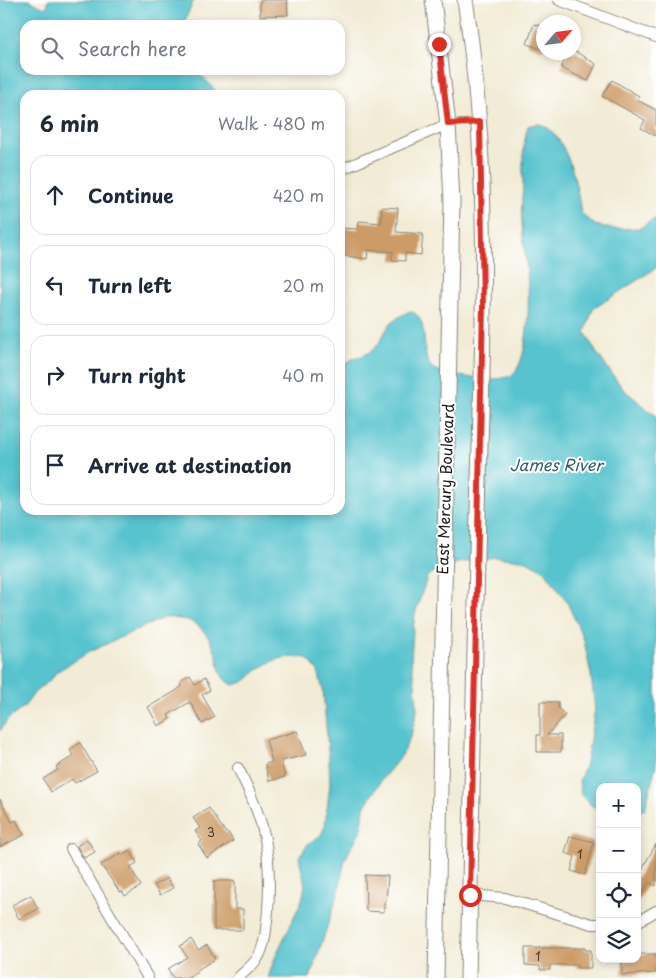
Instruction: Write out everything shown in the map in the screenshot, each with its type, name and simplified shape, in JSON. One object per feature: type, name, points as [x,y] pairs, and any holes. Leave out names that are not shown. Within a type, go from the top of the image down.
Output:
[{"type":"main road","name":"East Mercury Boulevard","points":[[433,0],[448,124],[452,201],[436,978]]},
{"type":"main road","points":[[465,0],[480,122],[483,250],[483,358],[468,978]]},
{"type":"street","points":[[559,0],[656,36]]},
{"type":"street","points":[[345,168],[448,124]]},
{"type":"street","points":[[238,768],[252,796],[265,835],[270,882],[266,932],[262,948],[257,959],[238,978]]},
{"type":"street","points":[[71,849],[148,978]]},
{"type":"street","points":[[470,895],[505,898],[596,924]]},
{"type":"street","points":[[641,920],[656,911]]},
{"type":"lane","points":[[448,124],[480,122]]},
{"type":"water","name":"James River","points":[[0,0],[29,0],[44,8],[48,4],[48,0],[194,0],[185,20],[20,20],[20,75],[201,75],[215,90],[20,90],[20,515],[345,515],[345,365],[352,359],[365,355],[376,347],[394,320],[409,311],[417,315],[423,331],[427,360],[431,367],[438,371],[465,377],[497,379],[512,375],[518,368],[525,346],[528,318],[528,284],[522,214],[524,148],[528,126],[540,124],[549,129],[557,138],[570,162],[581,213],[595,225],[612,229],[640,228],[656,218],[656,268],[593,309],[585,332],[596,352],[623,389],[656,416],[656,765],[645,809],[641,810],[641,783],[596,783],[596,808],[581,795],[579,781],[586,764],[595,709],[584,640],[567,602],[545,571],[525,560],[495,557],[457,563],[427,577],[415,614],[413,629],[411,661],[417,711],[411,735],[402,755],[383,778],[364,807],[362,828],[345,859],[338,894],[310,978],[268,978],[276,955],[302,900],[305,885],[299,857],[308,844],[321,835],[325,826],[330,784],[323,690],[318,671],[307,658],[287,657],[271,662],[259,669],[246,681],[233,685],[224,679],[210,639],[199,626],[188,620],[165,617],[91,651],[56,672],[52,678],[35,692],[24,707],[7,720],[0,731]]},
{"type":"building","points":[[260,0],[287,0],[288,15],[260,16]]},
{"type":"building","points":[[534,24],[536,25],[536,47],[527,44]]},
{"type":"building","points":[[581,55],[596,64],[588,81],[561,68],[564,60],[581,60]]},
{"type":"building","points":[[612,80],[639,96],[637,100],[656,110],[656,136],[641,128],[645,120],[602,96]]},
{"type":"building","points":[[382,207],[398,208],[396,232],[423,234],[421,255],[405,253],[405,261],[392,260],[393,252],[368,250],[367,259],[345,256],[345,228],[358,229],[359,221],[381,223]]},
{"type":"building","points":[[190,677],[195,685],[204,679],[210,690],[202,695],[215,717],[202,724],[190,702],[168,715],[170,719],[158,726],[148,707],[176,691],[182,686],[181,683]]},
{"type":"building","points":[[540,702],[558,702],[558,708],[565,715],[547,735],[561,735],[561,752],[537,752],[537,735],[540,735]]},
{"type":"building","points":[[297,731],[306,755],[281,761],[285,777],[269,781],[265,764],[272,762],[266,740]]},
{"type":"building","points":[[80,743],[97,771],[75,783],[72,779],[51,792],[43,779],[58,770],[56,767],[73,756],[70,750]]},
{"type":"building","points":[[0,799],[12,822],[16,820],[24,835],[0,847]]},
{"type":"building","points":[[209,808],[233,841],[207,858],[198,844],[202,841],[195,831],[200,828],[193,818]]},
{"type":"building","points":[[570,836],[594,842],[585,875],[571,871],[575,856],[565,853]]},
{"type":"building","points":[[87,839],[95,852],[84,858],[77,846]]},
{"type":"building","points":[[656,844],[656,886],[649,882],[641,896],[641,871]]},
{"type":"building","points":[[130,850],[137,863],[130,867],[141,886],[125,896],[122,891],[120,892],[101,865]]},
{"type":"building","points":[[365,875],[388,876],[384,912],[366,911]]},
{"type":"building","points":[[167,878],[173,888],[160,895],[154,885]]},
{"type":"building","points":[[214,881],[235,881],[235,909],[243,909],[243,930],[214,930]]},
{"type":"building","points":[[31,895],[38,909],[19,919],[12,905]]},
{"type":"building","points":[[191,939],[198,950],[207,945],[215,959],[188,978],[173,978],[168,969],[187,957],[180,946]]},
{"type":"building","points":[[525,948],[585,948],[585,950],[591,950],[591,968],[577,968],[577,965],[550,965],[550,970],[540,970],[540,966],[525,965]]},
{"type":"building","points":[[641,954],[656,954],[656,973],[622,975],[622,963],[641,963]]},
{"type":"route","points":[[439,44],[448,124],[480,122],[483,358],[470,895]]}]
